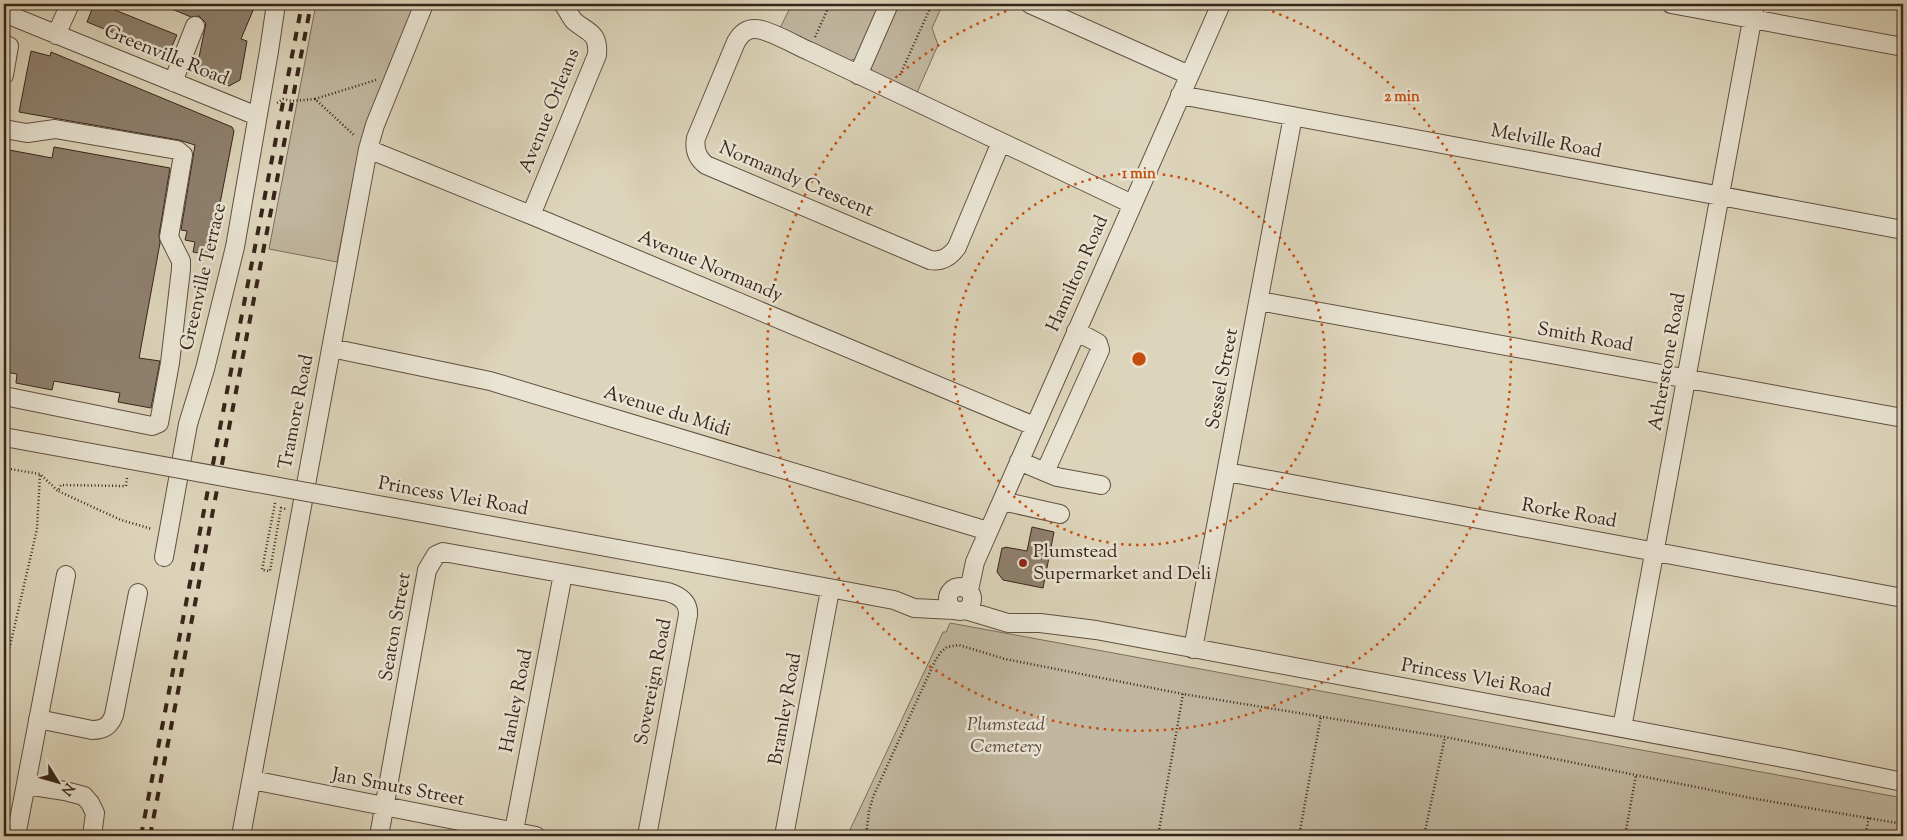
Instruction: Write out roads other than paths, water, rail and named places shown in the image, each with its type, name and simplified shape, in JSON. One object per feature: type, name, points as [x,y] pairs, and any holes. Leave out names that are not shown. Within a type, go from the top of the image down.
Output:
[{"type":"street","points":[[56,35],[70,4]]},
{"type":"street","name":"Tramore Road","points":[[241,836],[368,149],[375,125],[424,4]]},
{"type":"street","name":"Avenue Orleans","points":[[531,215],[597,55],[598,48],[593,35],[574,20],[563,4]]},
{"type":"street","points":[[858,75],[889,4]]},
{"type":"street","points":[[1030,4],[1189,74]]},
{"type":"street","name":"Hamilton Road","points":[[961,597],[1034,426],[1221,4]]},
{"type":"street","points":[[1671,4],[1753,11],[1903,47]]},
{"type":"street","name":"Greenville Terrace","points":[[164,557],[188,424],[205,369],[234,247],[269,51],[272,5]]},
{"type":"street","name":"Atherstone Road","points":[[1622,728],[1753,11]]},
{"type":"street","points":[[4,74],[11,16]]},
{"type":"street","name":"Greenville Road","points":[[11,16],[257,116]]},
{"type":"street","points":[[172,82],[194,26]]},
{"type":"street","name":"Normandy Crescent","points":[[1001,142],[957,247],[947,258],[936,261],[921,257],[702,162],[695,149],[696,138],[739,37],[748,30],[760,29],[809,51],[1132,204]]},
{"type":"street","name":"Melville Road","points":[[1180,95],[1903,230]]},
{"type":"street","name":"Sessel Street","points":[[1193,649],[1293,116]]},
{"type":"street","points":[[4,129],[27,133],[55,129],[177,150],[183,155],[169,237],[182,269],[170,364],[159,423],[152,426],[4,396]]},
{"type":"street","name":"Avenue Normandy","points":[[368,149],[531,215],[1034,426]]},
{"type":"street","name":"Smith Road","points":[[1259,301],[1903,418]]},
{"type":"street","points":[[1046,472],[1100,348],[1096,341],[1076,331]]},
{"type":"street","name":"Avenue du Midi","points":[[331,348],[490,381],[988,531]]},
{"type":"street","name":"Princess Vlei Road","points":[[4,437],[830,590],[894,600],[961,597],[1008,623],[1040,623],[1096,630],[1785,758],[1903,782]]},
{"type":"street","points":[[1019,461],[1058,477],[1101,485]]},
{"type":"street","name":"Rorke Road","points":[[1227,472],[1903,598]]},
{"type":"street","points":[[1002,501],[1060,514]]},
{"type":"street","name":"Seaton Street","points":[[380,836],[427,570],[431,562],[436,555],[443,552],[563,574]]},
{"type":"street","name":"Hanley Road","points":[[513,834],[563,574]]},
{"type":"street","name":"Sovereign Road","points":[[563,574],[668,592],[684,600],[689,607],[647,836]]},
{"type":"street","points":[[16,836],[66,575]]},
{"type":"street","name":"Bramley Road","points":[[784,836],[830,590]]},
{"type":"street","points":[[38,719],[92,730],[100,730],[112,722],[138,593]]},
{"type":"street","name":"Jan Smuts Street","points":[[252,780],[513,834],[536,836]]},
{"type":"street","points":[[26,784],[84,796],[95,813],[92,836]]},
{"type":"railway","points":[[141,836],[302,4]]},
{"type":"railway","points":[[150,836],[311,4]]},
{"type":"place","name":"Plumstead Supermarket and Deli","points":[[1023,563]]},
{"type":"park label","name":"Plumstead Cemetery","points":[[1006,736]]}]
